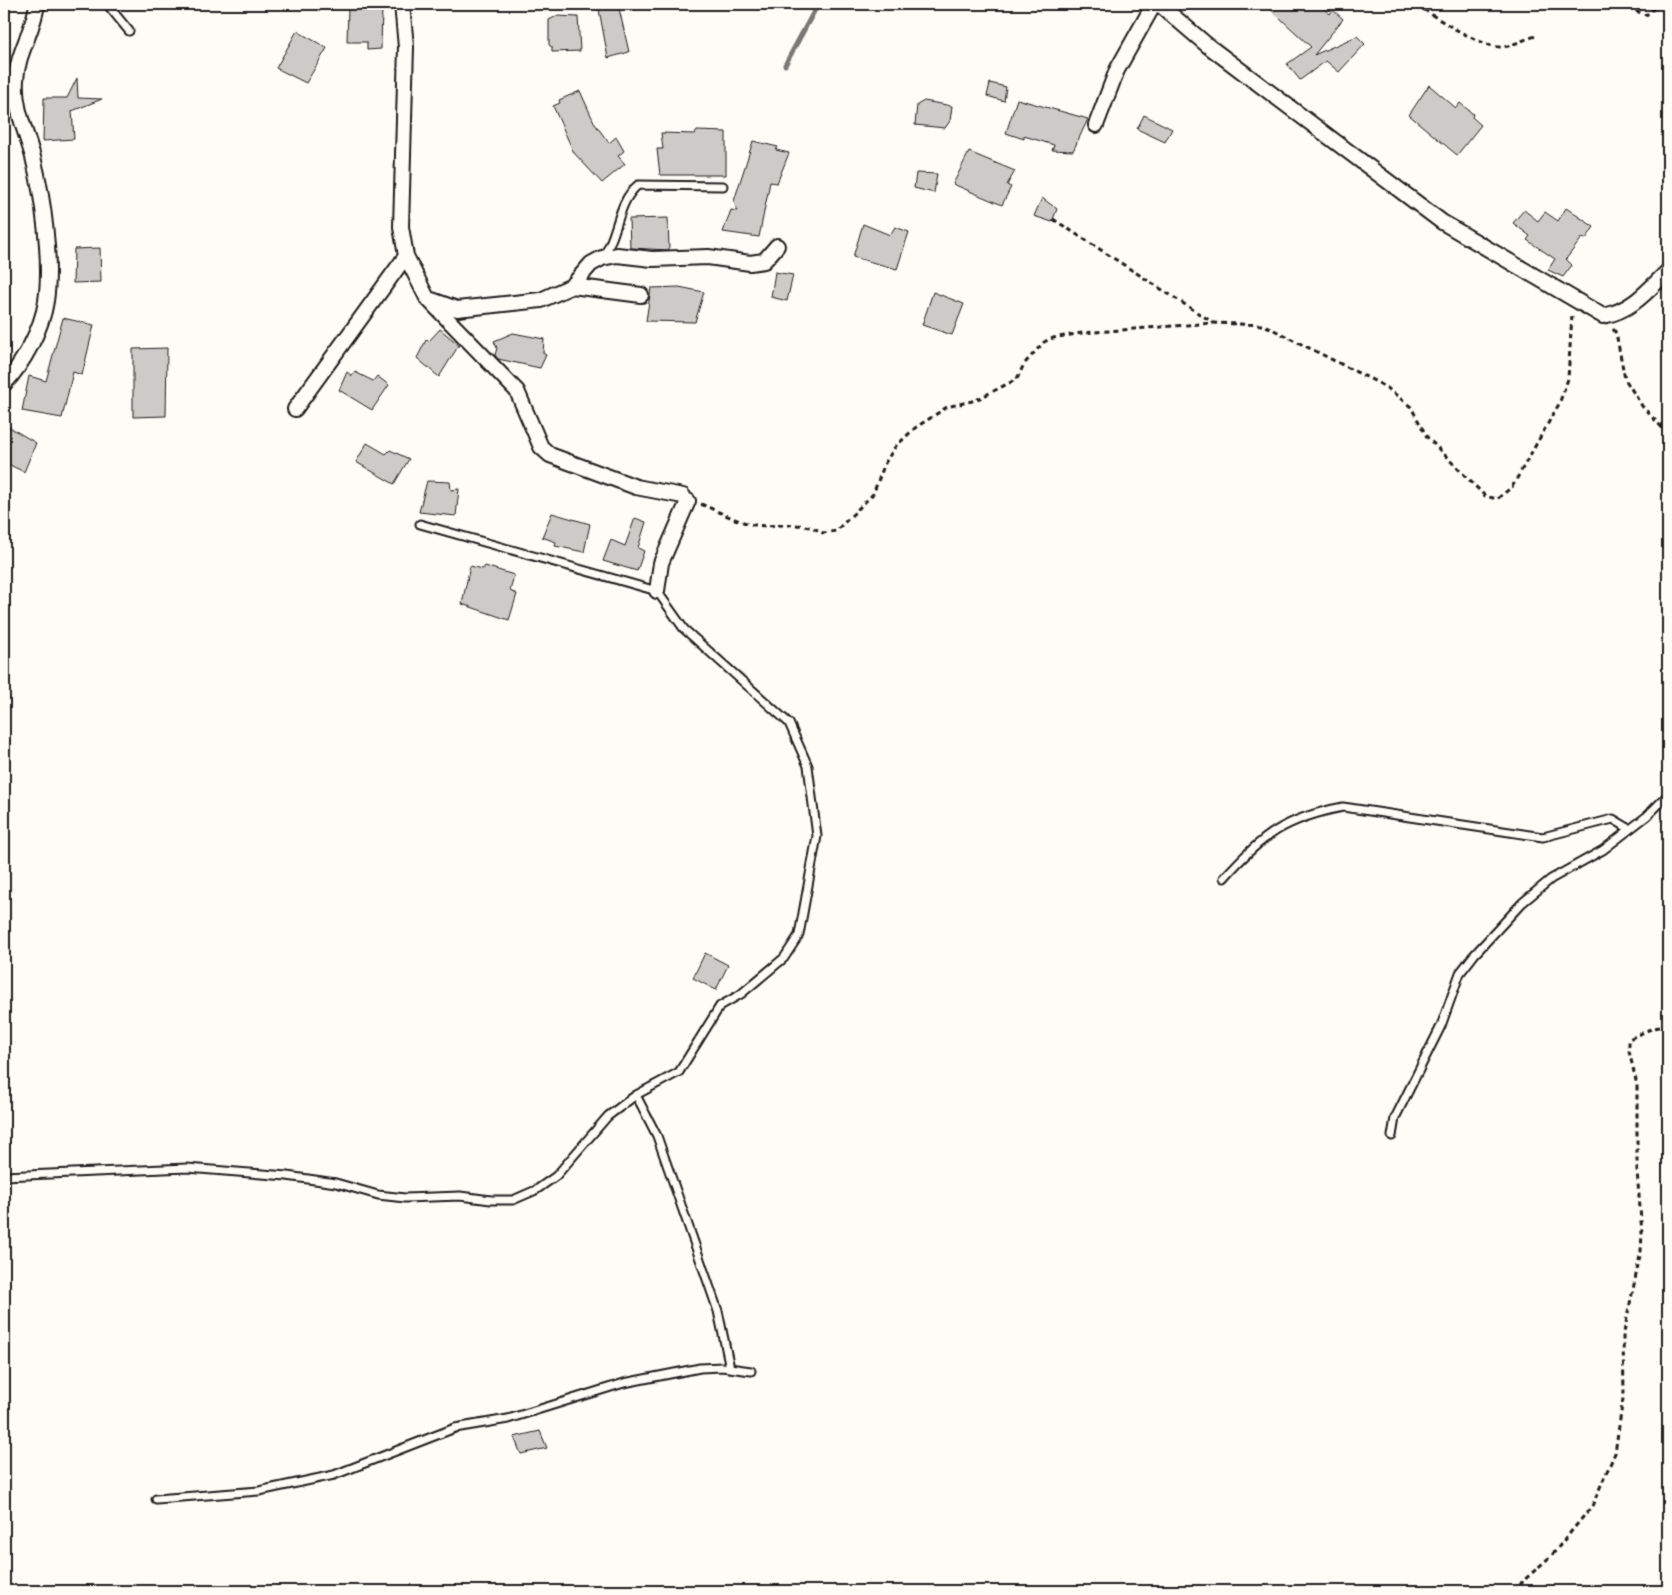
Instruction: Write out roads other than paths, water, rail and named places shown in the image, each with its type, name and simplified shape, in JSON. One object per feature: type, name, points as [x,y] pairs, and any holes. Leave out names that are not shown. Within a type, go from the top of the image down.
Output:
[{"type":"street","points":[[4,384],[26,353],[40,323],[46,300],[46,250],[43,203],[33,157],[17,107],[16,80],[21,52],[37,4]]},
{"type":"street","points":[[402,4],[406,47],[401,227],[406,256],[427,298],[517,391],[541,447],[550,454],[636,487],[685,499],[661,563],[656,591]]},
{"type":"street","points":[[1096,124],[1117,70],[1154,4]]},
{"type":"street","points":[[1159,4],[1207,45],[1442,222],[1603,316],[1619,313],[1632,305],[1668,271]]},
{"type":"street","points":[[427,298],[457,309],[541,300],[572,286],[591,264],[602,258],[617,255],[652,259],[708,257],[750,264],[764,262],[777,246]]},
{"type":"street","points":[[296,409],[406,256]]},
{"type":"street","points":[[572,286],[641,296]]},
{"type":"lane","points":[[108,4],[129,31]]},
{"type":"lane","points":[[602,258],[607,252],[631,190],[638,185],[723,186]]},
{"type":"lane","points":[[4,1176],[187,1168],[287,1176],[336,1183],[387,1196],[405,1198],[460,1196],[491,1200],[513,1200],[536,1190],[556,1176],[608,1116],[636,1095],[679,1072],[720,1006],[741,994],[784,958],[798,934],[817,836],[808,766],[789,723],[684,629],[656,591],[420,524]]},
{"type":"lane","points":[[1392,1136],[1395,1118],[1441,1026],[1460,973],[1529,897],[1551,879],[1603,850],[1668,795]]},
{"type":"lane","points":[[1224,878],[1247,852],[1272,831],[1312,813],[1343,807],[1543,837],[1613,819],[1630,829]]},
{"type":"lane","points":[[636,1095],[657,1136],[715,1302],[730,1368]]},
{"type":"lane","points":[[156,1499],[280,1488],[345,1471],[455,1428],[508,1419],[606,1388],[700,1368],[730,1368],[751,1372]]},
{"type":"waterway","points":[[785,65],[818,4]]}]
